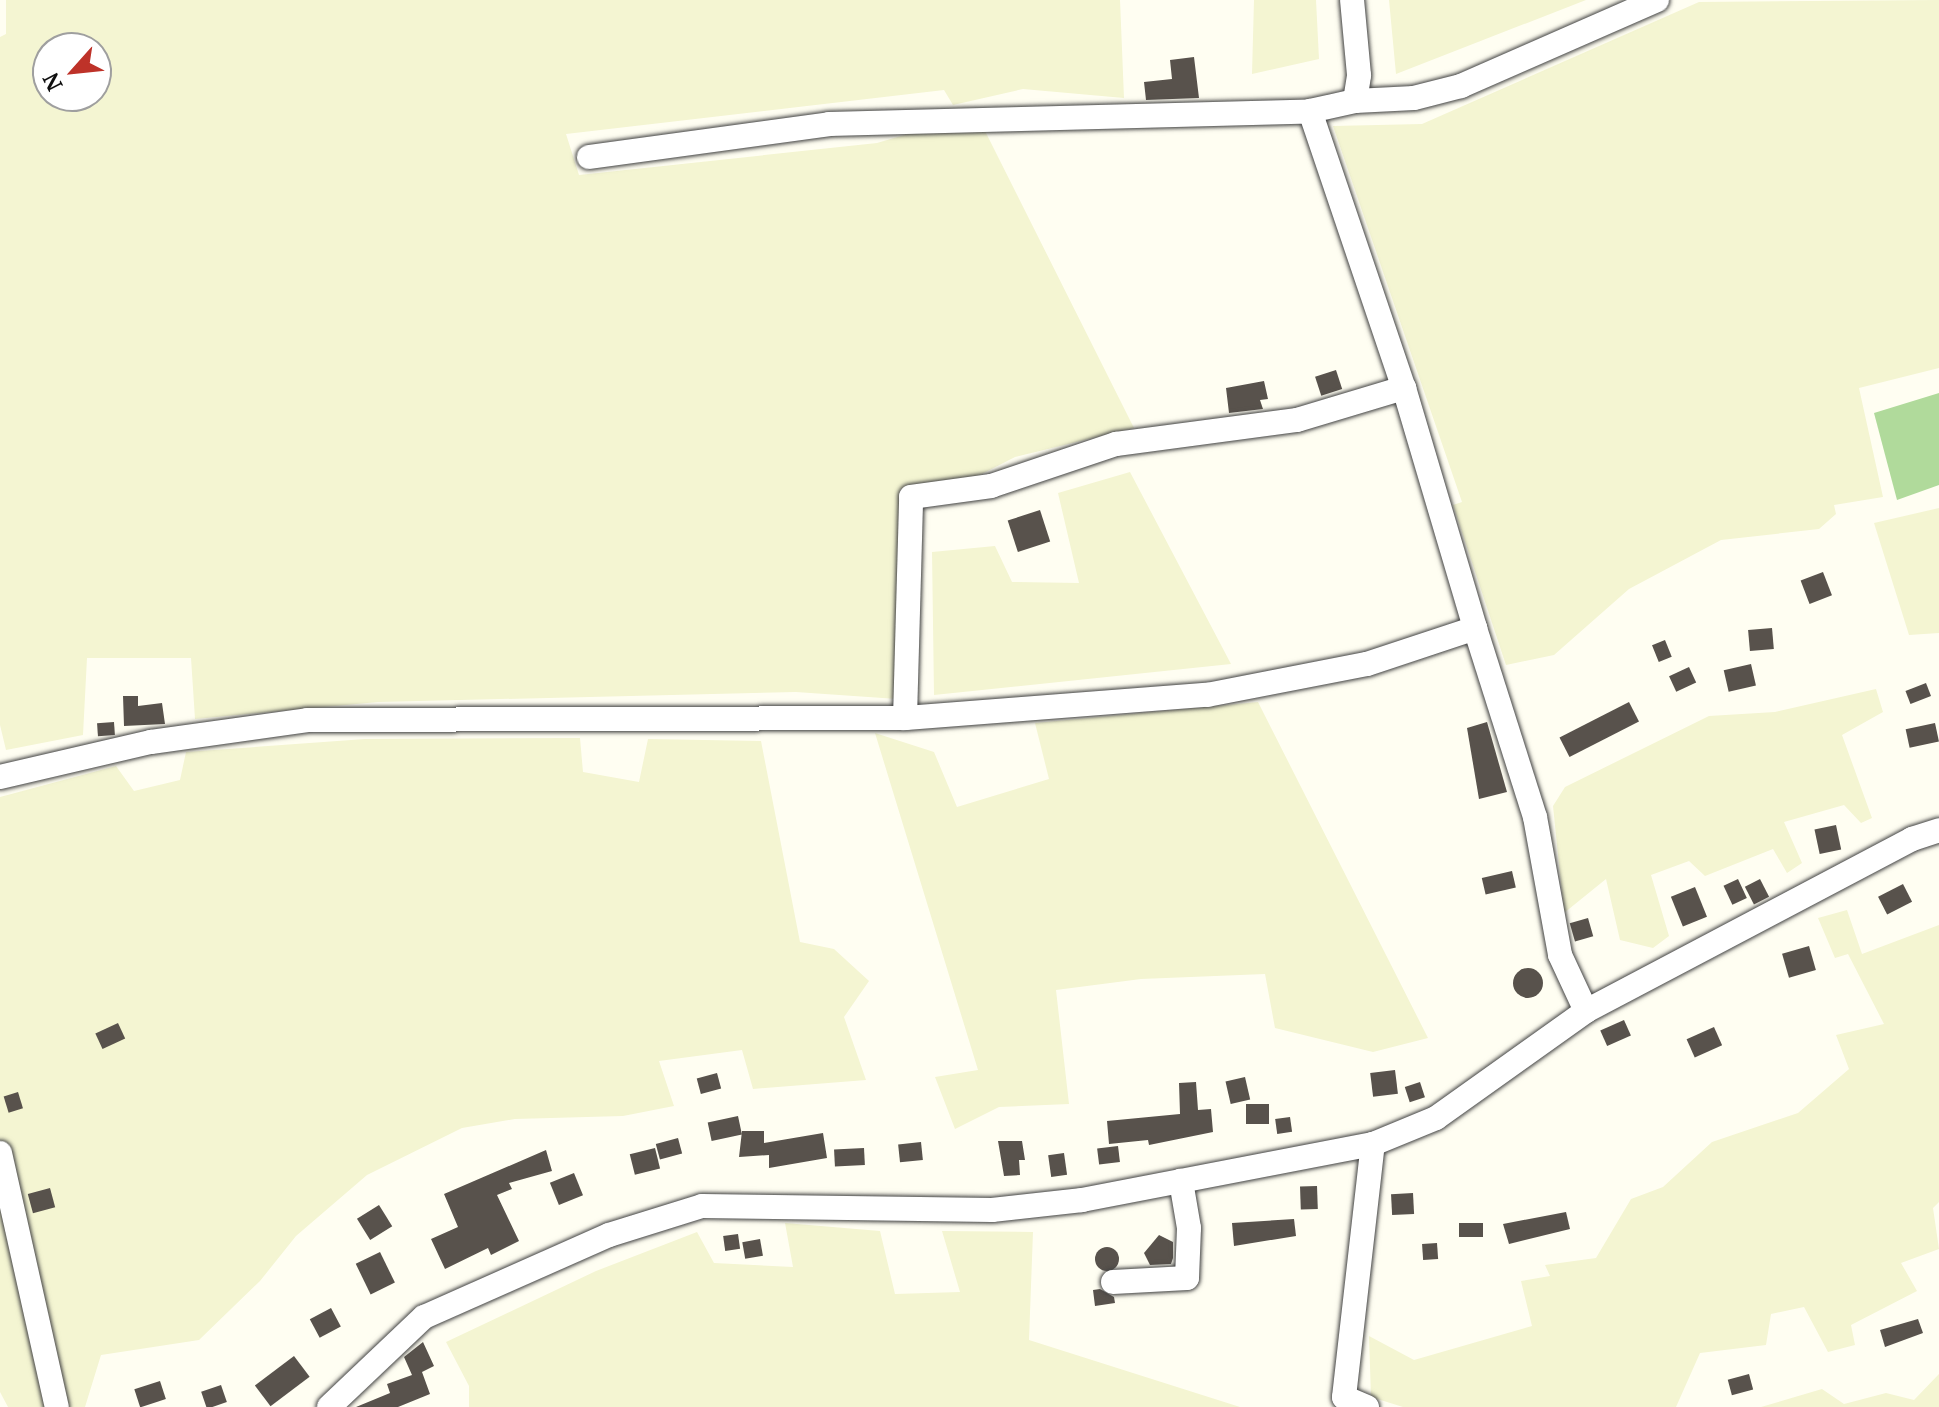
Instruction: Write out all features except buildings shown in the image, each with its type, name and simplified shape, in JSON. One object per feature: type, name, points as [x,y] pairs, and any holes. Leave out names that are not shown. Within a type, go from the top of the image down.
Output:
[{"type":"street","points":[[1352,0],[1359,75],[1355,101]]},
{"type":"street","points":[[589,157],[829,124],[1310,111],[1355,101],[1414,98],[1461,86],[1657,0]]},
{"type":"street","points":[[1310,111],[1404,388],[1535,817],[1560,955],[1586,1011]]},
{"type":"street","points":[[905,718],[911,497],[991,486],[1116,444],[1297,420],[1404,388]]},
{"type":"street","points":[[0,777],[151,742],[307,720],[905,718],[1207,695],[1367,664],[1475,628]]},
{"type":"street","points":[[342,1402],[424,1317],[609,1235],[702,1206],[992,1210],[1082,1200],[1373,1144],[1436,1118],[1586,1011],[1912,839],[1939,830]]},
{"type":"street","points":[[1367,1407],[1347,1404],[1373,1144]]},
{"type":"street","points":[[0,1153],[57,1407]]},
{"type":"street","points":[[1113,1282],[1187,1278],[1189,1228],[1181,1181]]},
{"type":"green space","points":[[6,0],[1120,0],[1124,98],[1023,89],[953,105],[944,90],[566,134],[579,175],[877,143],[911,133],[984,129],[1134,428],[1015,457],[974,478],[900,489],[897,699],[796,692],[378,702],[195,719],[191,658],[87,658],[83,735],[6,750],[0,725],[0,37],[6,34]]},
{"type":"green space","points":[[1254,0],[1316,0],[1319,59],[1252,74]]},
{"type":"green space","points":[[1389,0],[1586,0],[1396,74]]},
{"type":"green space","points":[[1939,0],[1939,368],[1859,388],[1883,497],[1834,505],[1836,514],[1819,529],[1721,540],[1629,589],[1554,655],[1506,665],[1453,505],[1462,502],[1333,126],[1422,124],[1699,2]]},
{"type":"green space","points":[[1939,393],[1939,485],[1897,500],[1874,413]]},
{"type":"green space","points":[[1130,472],[1231,664],[934,695],[932,552],[995,546],[1012,582],[1079,583],[1058,493]]},
{"type":"green space","points":[[1939,508],[1939,633],[1909,635],[1874,523]]},
{"type":"green space","points":[[1876,689],[1883,712],[1842,735],[1872,818],[1861,823],[1844,805],[1784,822],[1802,863],[1787,873],[1773,849],[1705,876],[1689,861],[1651,875],[1669,936],[1653,948],[1620,940],[1606,879],[1564,913],[1553,806],[1565,787],[1709,716],[1775,712]]},
{"type":"green space","points":[[1258,702],[1428,1038],[1373,1052],[1275,1028],[1265,974],[1141,979],[1056,990],[1069,1104],[999,1107],[955,1129],[935,1077],[978,1070],[875,733],[934,752],[957,807],[1049,779],[1035,723]]},
{"type":"green space","points":[[580,738],[583,772],[639,782],[648,739],[761,741],[800,942],[834,949],[869,981],[844,1017],[866,1080],[753,1089],[742,1050],[659,1061],[674,1106],[623,1116],[515,1119],[462,1128],[367,1175],[296,1236],[260,1281],[199,1340],[101,1355],[85,1407],[8,1407],[0,1392],[0,797],[116,766],[134,791],[180,780],[186,752],[365,739]]},
{"type":"green space","points":[[1847,910],[1862,954],[1939,925],[1939,1202],[1933,1208],[1939,1249],[1901,1263],[1917,1291],[1851,1325],[1855,1345],[1828,1352],[1804,1307],[1771,1314],[1766,1345],[1700,1353],[1676,1407],[1403,1407],[1371,1397],[1369,1336],[1414,1360],[1532,1326],[1521,1281],[1550,1276],[1545,1265],[1596,1258],[1631,1199],[1663,1187],[1712,1142],[1798,1113],[1849,1069],[1836,1035],[1884,1024],[1848,954],[1835,958],[1818,918]]},
{"type":"green space","points":[[785,1223],[880,1231],[895,1294],[960,1292],[942,1231],[1033,1232],[1029,1340],[1240,1407],[469,1407],[469,1386],[446,1342],[596,1271],[697,1232],[714,1263],[793,1267]]},
{"type":"green space","points":[[1939,1374],[1939,1407],[1761,1407],[1822,1389],[1844,1404],[1886,1393],[1914,1400]]}]
